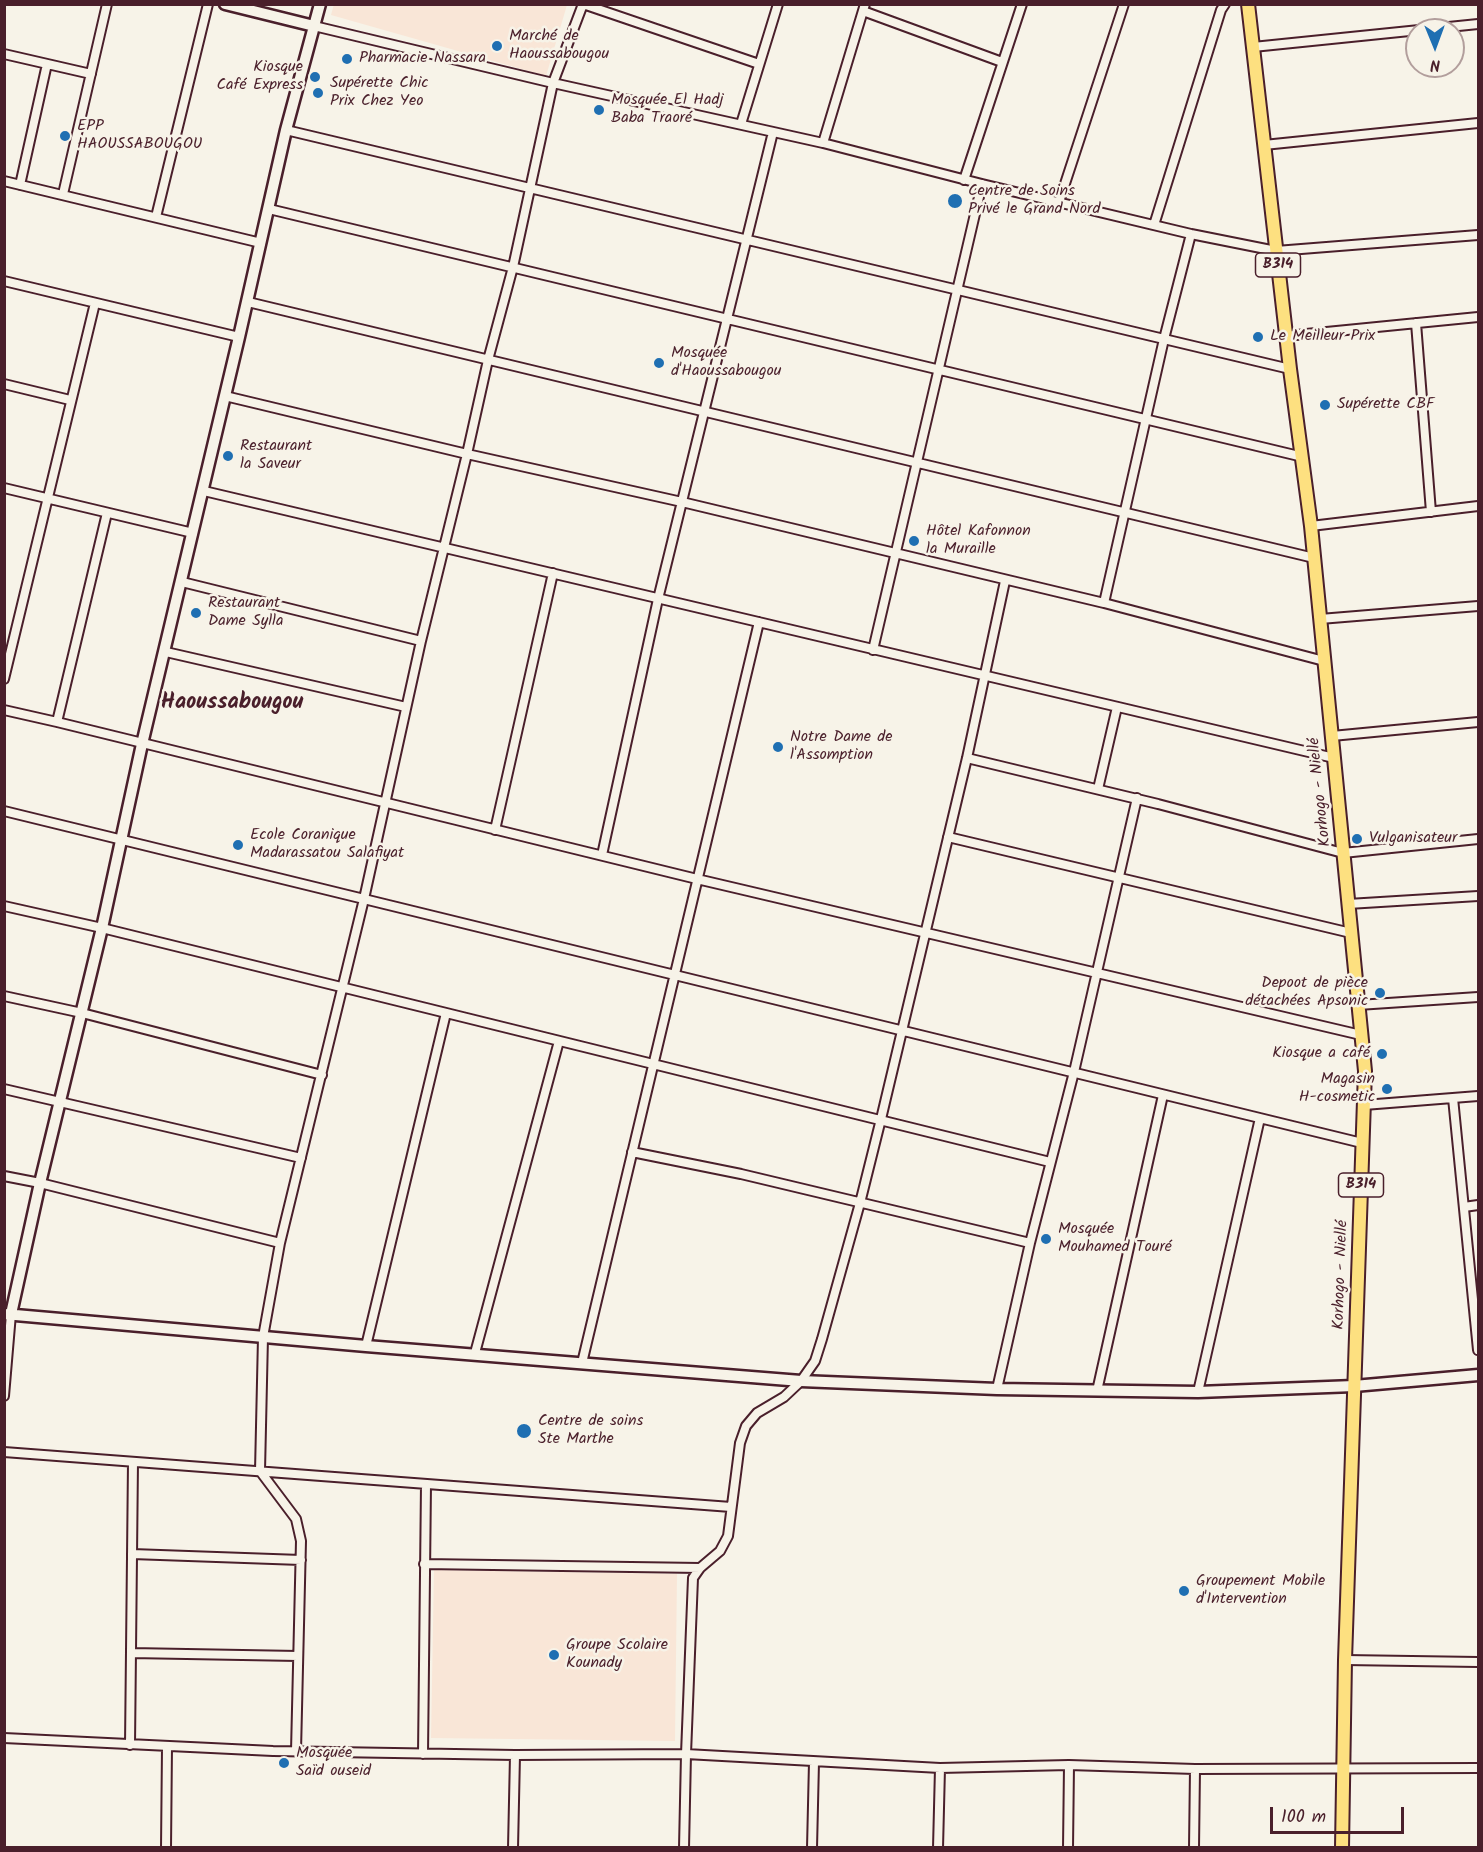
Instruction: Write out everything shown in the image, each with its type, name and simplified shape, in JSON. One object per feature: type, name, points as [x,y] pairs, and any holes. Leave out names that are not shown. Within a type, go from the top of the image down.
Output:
[{"type":"main road","name":"B314","points":[[1248,4],[1286,336],[1311,526]]},
{"type":"main road","name":"Korhogo - Niellé","points":[[1311,526],[1365,1071],[1345,1660],[1342,1848]]},
{"type":"street","points":[[63,195],[108,4]]},
{"type":"street","points":[[156,217],[208,4]]},
{"type":"street","points":[[225,4],[553,83],[823,142],[964,180],[1191,234],[1276,250],[1479,235]]},
{"type":"street","points":[[4,1396],[8,1314],[102,928],[142,744],[204,491],[286,130],[320,4]]},
{"type":"street","points":[[296,1751],[301,1540],[296,1519],[260,1471],[263,1337],[280,1243],[364,898],[406,706],[488,360],[513,267],[553,83],[583,4],[759,64]]},
{"type":"street","points":[[741,124],[778,4]]},
{"type":"street","points":[[964,180],[1022,4]]},
{"type":"street","points":[[1059,202],[1124,4]]},
{"type":"street","points":[[1154,225],[1221,10],[1225,4]]},
{"type":"street","points":[[823,142],[864,8],[1002,63]]},
{"type":"street","points":[[1252,47],[1479,24]]},
{"type":"street","points":[[4,54],[91,74]]},
{"type":"street","points":[[21,185],[47,64]]},
{"type":"street","points":[[1264,145],[1479,123]]},
{"type":"street","points":[[286,130],[1290,369]]},
{"type":"street","points":[[602,855],[658,599],[773,132]]},
{"type":"street","points":[[4,182],[261,243]]},
{"type":"street","points":[[873,650],[982,184]]},
{"type":"street","points":[[269,209],[1303,457]]},
{"type":"street","points":[[1104,603],[1164,339],[1191,234]]},
{"type":"street","points":[[4,281],[240,337]]},
{"type":"street","points":[[248,302],[1314,558]]},
{"type":"street","points":[[4,679],[94,303]]},
{"type":"street","points":[[1286,336],[1479,316]]},
{"type":"street","points":[[1416,323],[1431,512]]},
{"type":"street","points":[[4,384],[70,399]]},
{"type":"street","points":[[225,396],[1104,603],[1324,661]]},
{"type":"street","points":[[4,488],[193,533]]},
{"type":"street","points":[[204,491],[1334,758]]},
{"type":"street","points":[[1311,526],[1479,506]]},
{"type":"street","points":[[57,722],[107,513]]},
{"type":"street","points":[[495,830],[553,573]]},
{"type":"street","points":[[684,1848],[693,1578],[700,1568],[720,1551],[728,1536],[740,1443],[746,1426],[757,1413],[784,1397],[801,1381],[814,1361],[860,1203],[881,1119],[967,758],[1005,581]]},
{"type":"street","points":[[182,582],[421,641]]},
{"type":"street","points":[[1320,619],[1479,606]]},
{"type":"street","points":[[582,1363],[759,622]]},
{"type":"street","points":[[166,652],[406,706]]},
{"type":"street","points":[[1098,789],[1117,707]]},
{"type":"street","points":[[4,710],[697,879],[1361,1035]]},
{"type":"street","points":[[1332,736],[1479,722]]},
{"type":"street","points":[[967,758],[1137,798],[1343,853],[1479,839]]},
{"type":"street","points":[[997,1389],[1030,1243],[1074,1072],[1137,798]]},
{"type":"street","points":[[4,811],[1362,1143]]},
{"type":"street","points":[[948,837],[1351,933]]},
{"type":"street","points":[[1348,904],[1479,896]]},
{"type":"street","points":[[4,906],[102,928],[1050,1162]]},
{"type":"street","points":[[4,996],[82,1013],[322,1075]]},
{"type":"street","points":[[1358,1005],[1479,997]]},
{"type":"street","points":[[366,1346],[446,1013]]},
{"type":"street","points":[[475,1353],[559,1041]]},
{"type":"street","points":[[4,1089],[301,1158]]},
{"type":"street","points":[[1097,1392],[1163,1095]]},
{"type":"street","points":[[1364,1106],[1479,1096]]},
{"type":"street","points":[[1453,1098],[1479,1350]]},
{"type":"street","points":[[1198,1392],[1260,1118]]},
{"type":"street","points":[[632,1152],[741,1174],[1030,1243]]},
{"type":"street","points":[[4,1176],[280,1243]]},
{"type":"street","points":[[1464,1207],[1479,1205]]},
{"type":"street","points":[[1469,1254],[1479,1254]]},
{"type":"street","points":[[8,1314],[801,1381],[1097,1392],[1198,1392],[1354,1386],[1479,1375]]},
{"type":"street","points":[[4,1452],[731,1507]]},
{"type":"street","points":[[130,1745],[133,1462]]},
{"type":"street","points":[[423,1754],[426,1484]]},
{"type":"street","points":[[132,1554],[301,1560]]},
{"type":"street","points":[[424,1564],[700,1568]]},
{"type":"street","points":[[131,1653],[298,1656]]},
{"type":"street","points":[[1345,1660],[1479,1662]]},
{"type":"street","points":[[4,1738],[167,1747],[423,1754],[686,1754],[940,1768],[1069,1765],[1195,1769],[1479,1768]]},
{"type":"street","points":[[166,1848],[167,1747]]},
{"type":"street","points":[[513,1848],[515,1755]]},
{"type":"street","points":[[812,1848],[814,1762]]},
{"type":"street","points":[[1068,1848],[1069,1765]]},
{"type":"street","points":[[938,1848],[940,1768]]},
{"type":"street","points":[[1194,1848],[1195,1769]]},
{"type":"shaded area","name":"Marché de Haoussabougou","points":[[334,4],[567,5],[546,76],[331,15]]},
{"type":"shaded area","name":"Groupe Scolaire Kounady","points":[[434,1570],[677,1574],[675,1741],[431,1738]]},
{"type":"place","name":"Marché de Haoussabougou","points":[[497,46]]},
{"type":"place","name":"Pharmacie Nassara","points":[[347,59]]},
{"type":"place","name":"Kiosque Café Express","points":[[315,77]]},
{"type":"place","name":"Supérette Chic Prix Chez Yeo","points":[[318,93]]},
{"type":"place","name":"Mosquée El Hadj Baba Traoré","points":[[599,110]]},
{"type":"place","name":"EPP HAOUSSABOUGOU","points":[[65,136]]},
{"type":"place","name":"Centre de Soins Privé le Grand Nord","points":[[955,201]]},
{"type":"place","name":"Le Meilleur Prix","points":[[1258,337]]},
{"type":"place","name":"Mosquée d'Haoussabougou","points":[[659,363]]},
{"type":"place","name":"Supérette CBF","points":[[1325,405]]},
{"type":"place","name":"Restaurant la Saveur","points":[[228,456]]},
{"type":"place","name":"Hôtel Kafonnon la Muraille","points":[[914,541]]},
{"type":"place","name":"Restaurant Dame Sylla","points":[[196,613]]},
{"type":"place","name":"Notre Dame de l'Assomption","points":[[778,747]]},
{"type":"place","name":"Vulganisateur","points":[[1357,839]]},
{"type":"place","name":"Ecole Coranique Madarassatou Salafiyat","points":[[238,845]]},
{"type":"place","name":"Depoot de pièce détachées Apsonic","points":[[1380,993]]},
{"type":"place","name":"Kiosque a café","points":[[1382,1054]]},
{"type":"place","name":"Magasin H-cosmetic","points":[[1387,1089]]},
{"type":"place","name":"Mosquée Mouhamed Touré","points":[[1046,1239]]},
{"type":"place","name":"Centre de soins Ste Marthe","points":[[524,1431]]},
{"type":"place","name":"Groupement Mobile d'Intervention","points":[[1184,1591]]},
{"type":"place","name":"Groupe Scolaire Kounady","points":[[554,1655]]},
{"type":"place","name":"Mosquée Saïd ouseid","points":[[284,1763]]},
{"type":"district","name":"Haoussabougou","points":[[232,704]]}]
